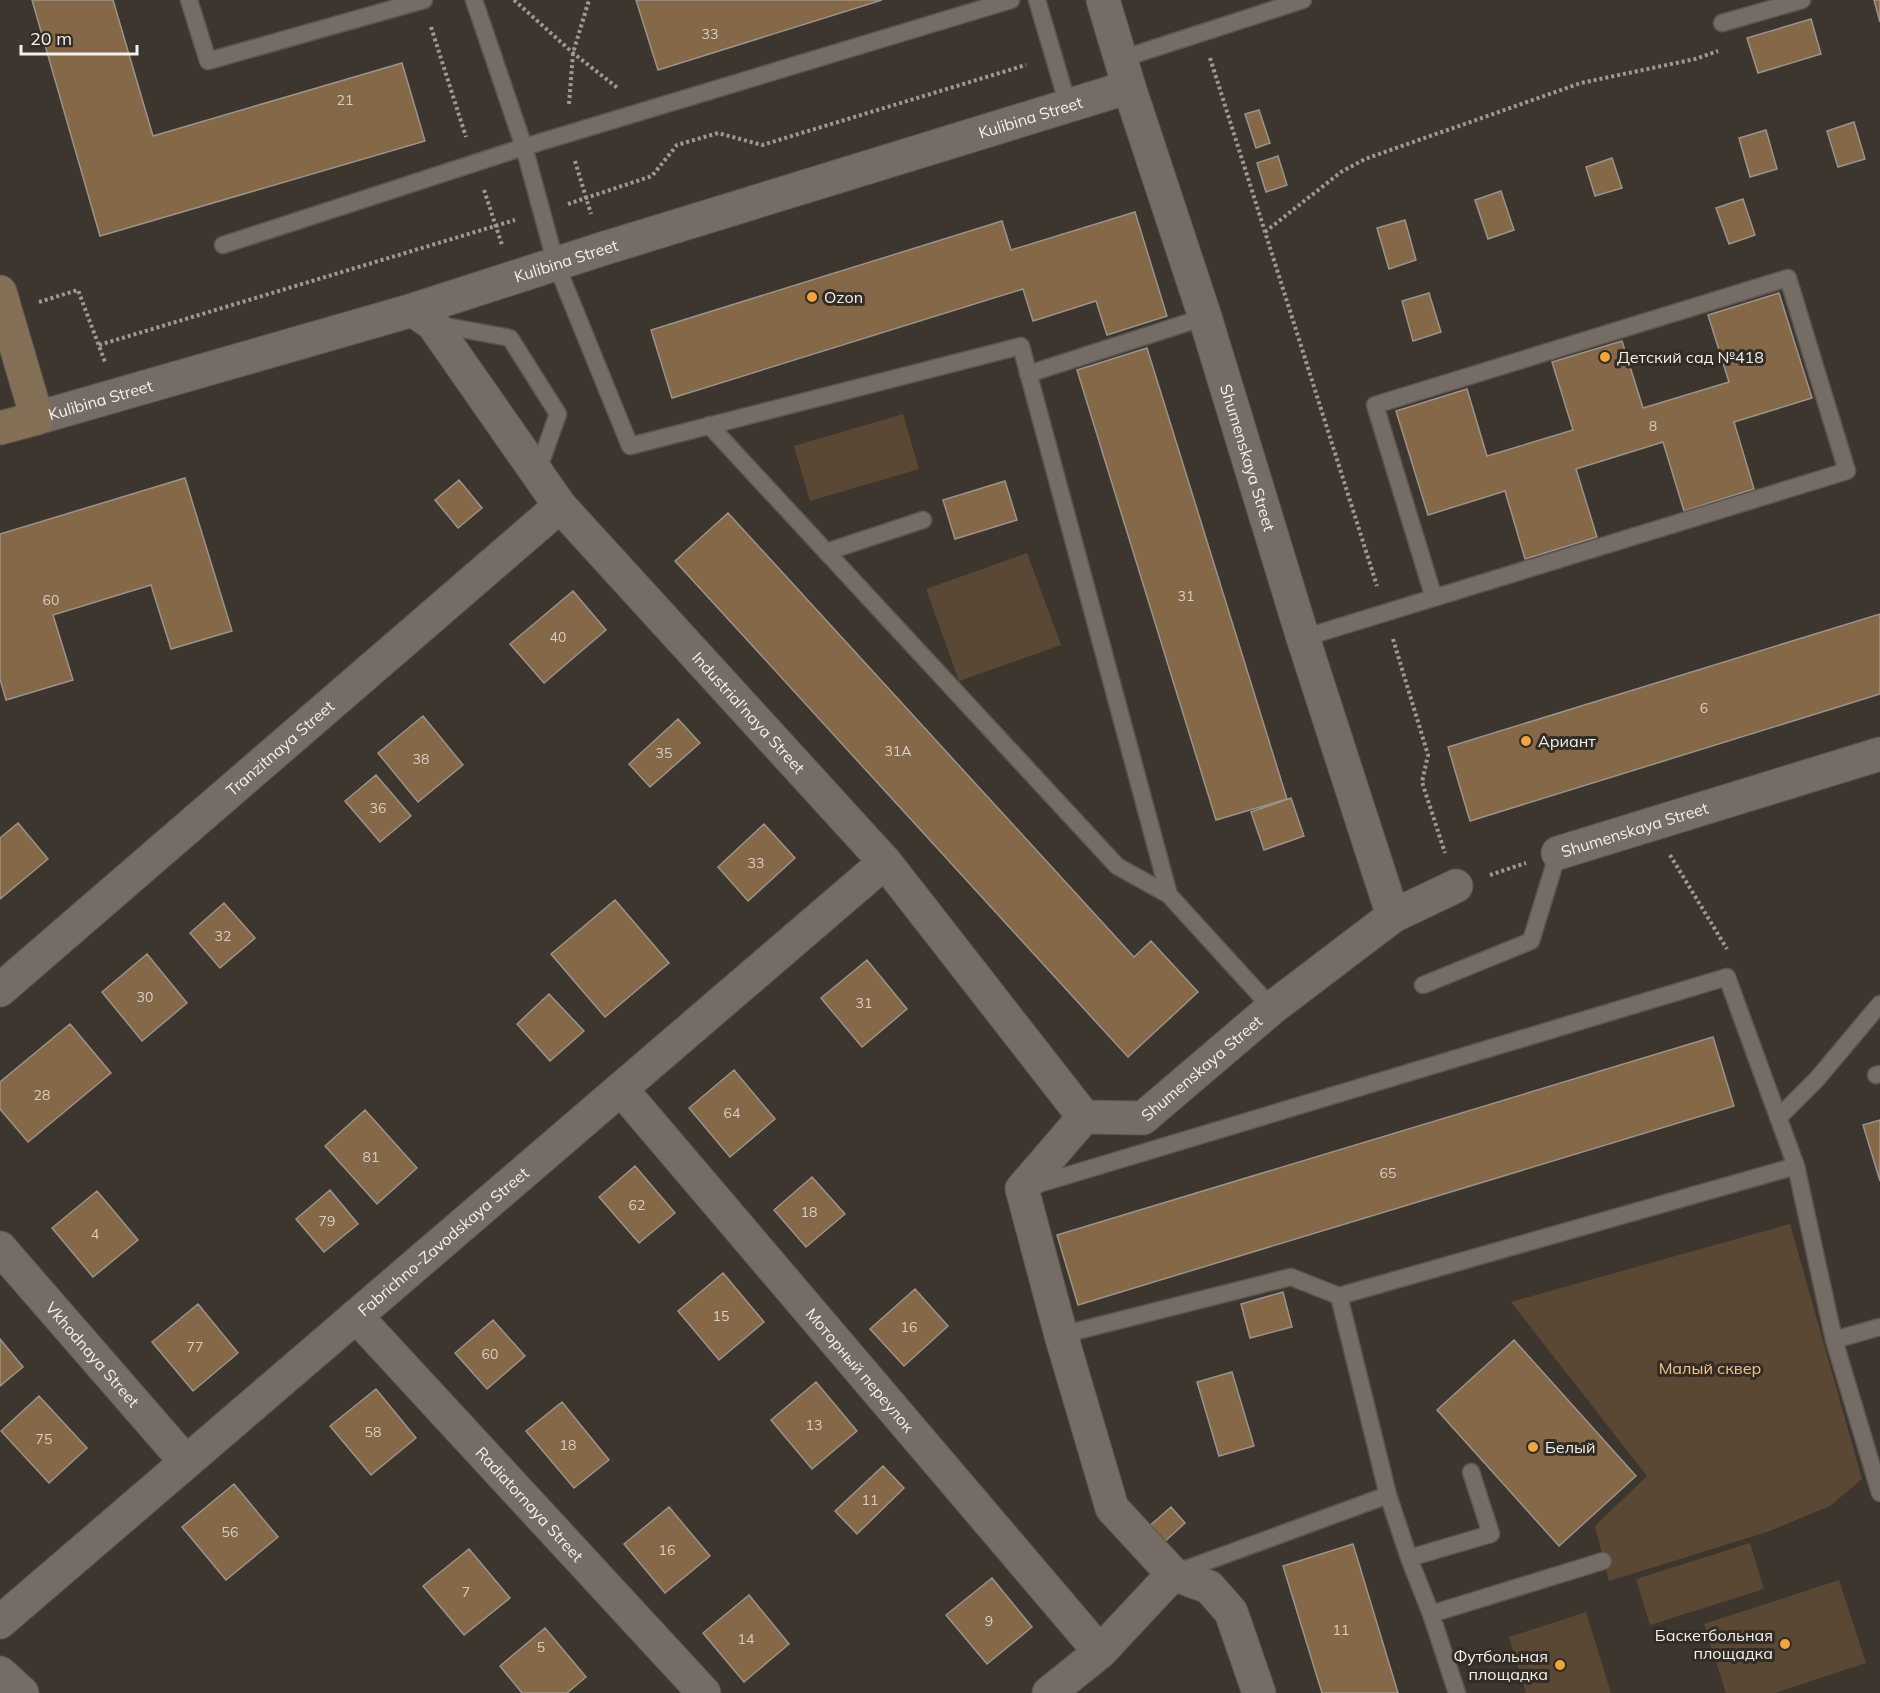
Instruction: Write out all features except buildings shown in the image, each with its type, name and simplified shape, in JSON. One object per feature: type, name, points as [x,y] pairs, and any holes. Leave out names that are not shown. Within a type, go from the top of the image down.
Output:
[{"type":"street","name":"Shumenskaya Street","points":[[1102,0],[1205,317],[1303,638],[1393,916]]},
{"type":"street","name":"Kulibina Street","points":[[0,428],[118,395],[423,317],[555,264],[1068,105],[1125,73]]},
{"type":"street","points":[[3,302],[37,418]]},
{"type":"street","name":"Industrial'naya Street","points":[[423,317],[560,506],[885,862],[1084,1117]]},
{"type":"street","name":"Tranzitnaya Street","points":[[0,990],[560,506]]},
{"type":"street","name":"Shumenskaya Street","points":[[1558,853],[1880,754]]},
{"type":"street","name":"Fabrichno-Zavodskaya Street","points":[[0,1622],[885,862]]},
{"type":"street","name":"Shumenskaya Street","points":[[1084,1117],[1143,1118],[1272,1008],[1393,916],[1456,886]]},
{"type":"street","name":"Моторный переулок","points":[[621,1089],[1100,1652]]},
{"type":"street","points":[[1084,1117],[1022,1189],[1060,1335],[1112,1508],[1173,1574],[1209,1587],[1231,1612],[1259,1693]]},
{"type":"street","name":"Vkhodnaya Street","points":[[0,1248],[186,1462]]},
{"type":"street","name":"Radiatornaya Street","points":[[356,1316],[704,1693]]},
{"type":"street","points":[[1049,1693],[1100,1652],[1173,1574]]},
{"type":"street","points":[[0,1673],[22,1693]]},
{"type":"lane","points":[[189,0],[208,62],[424,0]]},
{"type":"lane","points":[[474,0],[524,147],[555,264],[630,446],[1021,346],[1169,895]]},
{"type":"lane","points":[[223,245],[524,147],[1011,0]]},
{"type":"lane","points":[[1037,0],[1068,105]]},
{"type":"lane","points":[[1125,73],[1202,32],[1303,0]]},
{"type":"lane","points":[[1722,23],[1803,0]]},
{"type":"lane","points":[[1303,638],[1434,598],[1847,471],[1788,278],[1376,405],[1434,598]]},
{"type":"lane","points":[[423,317],[510,338],[558,414],[537,473]]},
{"type":"lane","points":[[1028,374],[1205,317]]},
{"type":"lane","points":[[709,425],[1117,866],[1169,895],[1272,1008]]},
{"type":"lane","points":[[826,552],[923,520]]},
{"type":"lane","points":[[1423,985],[1531,941],[1558,853]]},
{"type":"lane","points":[[1022,1189],[1727,976],[1796,1166],[1834,1340],[1880,1493]]},
{"type":"lane","points":[[1778,1118],[1817,1079],[1880,1004]]},
{"type":"lane","points":[[1060,1335],[1291,1276],[1339,1296],[1796,1166]]},
{"type":"lane","points":[[1339,1296],[1388,1495],[1457,1693]]},
{"type":"lane","points":[[1834,1340],[1880,1327]]},
{"type":"lane","points":[[1409,1558],[1491,1534],[1472,1472]]},
{"type":"lane","points":[[1173,1574],[1388,1495]]},
{"type":"lane","points":[[1431,1614],[1603,1561]]},
{"type":"path","points":[[514,0],[573,53],[646,110]]},
{"type":"path","points":[[1265,232],[1341,172],[1365,159],[1581,83],[1718,52],[1722,23]]},
{"type":"path","points":[[1202,32],[1428,755],[1422,782],[1456,886]]},
{"type":"path","points":[[99,345],[541,212],[652,176],[676,145],[718,133],[762,145],[1054,57]]},
{"type":"path","points":[[3,302],[78,290],[118,395]]},
{"type":"path","points":[[1651,824],[1733,959],[1727,976]]},
{"type":"path","name":"Shumenskaya Street","points":[[1456,886],[1558,853]]},
{"type":"green space","points":[[903,414],[919,469],[810,501],[794,446]]},
{"type":"green space","points":[[1027,553],[1061,645],[959,681],[926,589]]},
{"type":"green space","name":"Малый сквер","points":[[1790,1224],[1862,1479],[1830,1506],[1767,1532],[1609,1581],[1595,1526],[1647,1476],[1511,1302]]},
{"type":"green space","points":[[1750,1543],[1764,1589],[1650,1625],[1636,1579]]},
{"type":"green space","name":"Баскетбольная площадка","points":[[1839,1580],[1866,1663],[1775,1693],[1726,1693],[1704,1624]]},
{"type":"green space","name":"Футбольная площадка","points":[[1586,1612],[1611,1693],[1526,1693],[1509,1637]]},
{"type":"place","name":"Ozon","points":[[812,297]]},
{"type":"place","name":"Детский сад №418","points":[[1605,357]]},
{"type":"place","name":"Ариант","points":[[1526,741]]},
{"type":"place","name":"Белый","points":[[1533,1447]]},
{"type":"place","name":"Баскетбольная площадка","points":[[1785,1644]]},
{"type":"place","name":"Футбольная площадка","points":[[1560,1665]]}]
